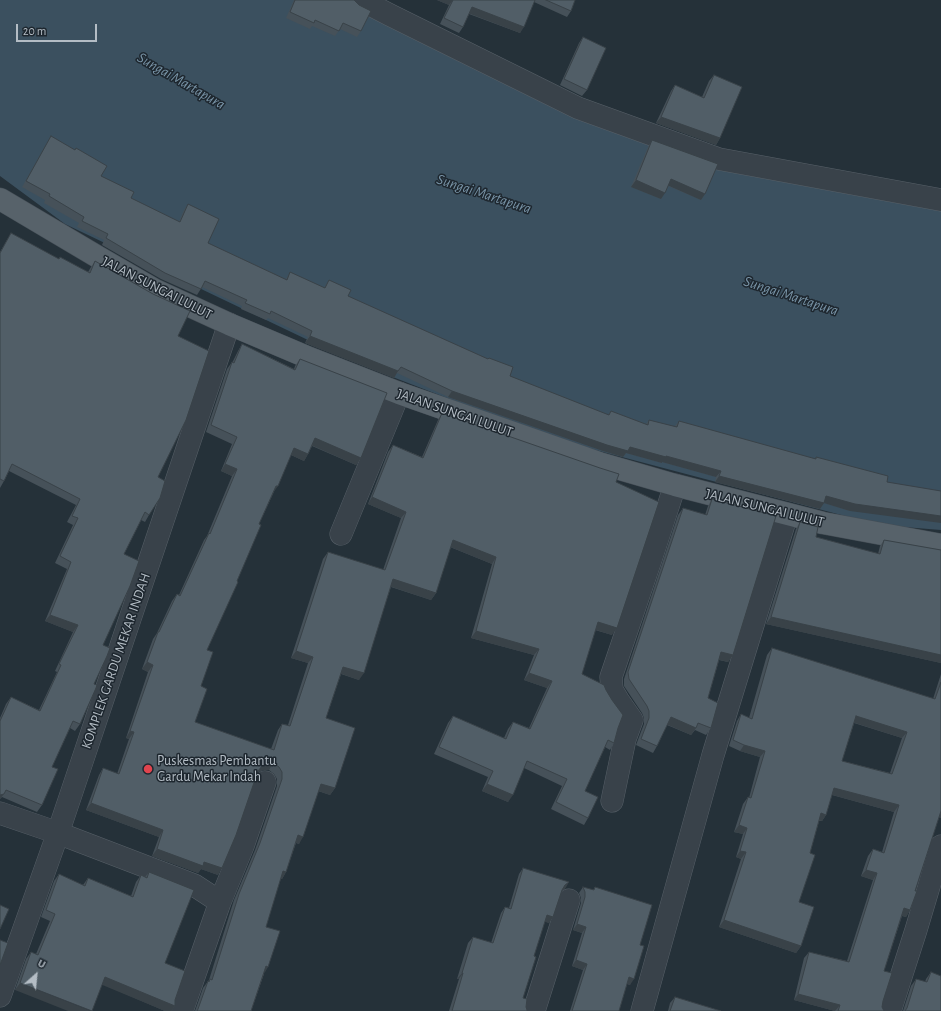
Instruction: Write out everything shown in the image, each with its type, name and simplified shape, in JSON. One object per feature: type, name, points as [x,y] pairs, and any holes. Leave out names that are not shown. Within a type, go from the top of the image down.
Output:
[{"type":"main road","name":"JALAN SUNGAI LULUT","points":[[0,199],[155,290],[229,324],[307,357],[399,393],[599,463],[676,485],[823,523],[941,544]]},
{"type":"street","points":[[361,0],[390,16],[578,108],[719,159],[941,200]]},
{"type":"street","name":"KOMPLEK GARDU MEKAR INDAH","points":[[0,996],[58,833],[229,324]]},
{"type":"street","points":[[341,534],[399,393]]},
{"type":"street","points":[[612,802],[625,739],[632,720],[612,690],[611,677],[676,485]]},
{"type":"street","points":[[642,1011],[713,755],[786,514]]},
{"type":"street","points":[[182,1011],[220,902],[243,846],[265,782]]},
{"type":"street","points":[[0,813],[58,833],[194,885],[220,902]]},
{"type":"street","points":[[890,1011],[941,846]]},
{"type":"street","points":[[534,1011],[569,900]]},
{"type":"water","name":"Sungai Martapura","points":[[0,0],[347,0],[648,140],[941,207],[941,530],[879,525],[550,438],[354,362],[65,224],[0,176]]},
{"type":"building","points":[[295,0],[354,0],[359,5],[371,11],[361,31],[343,23],[339,31],[315,20],[314,23],[290,12]]},
{"type":"building","points":[[453,0],[535,0],[524,27],[472,7],[463,27],[444,18]]},
{"type":"building","points":[[546,0],[575,0],[571,11]]},
{"type":"building","points":[[583,37],[606,48],[587,90],[564,79]]},
{"type":"building","points":[[714,75],[742,87],[720,138],[661,117],[675,85],[704,98]]},
{"type":"building","points":[[51,136],[75,150],[76,148],[107,166],[101,176],[134,192],[131,198],[180,222],[188,204],[219,219],[208,243],[287,280],[290,272],[325,288],[329,280],[351,290],[348,296],[488,359],[489,358],[513,367],[510,376],[609,415],[611,411],[648,425],[649,420],[677,427],[679,421],[816,459],[816,457],[888,476],[887,482],[941,491],[941,516],[855,504],[826,496],[824,503],[719,476],[721,471],[666,456],[630,447],[628,451],[452,391],[401,367],[398,371],[310,336],[312,331],[271,311],[270,314],[245,303],[247,300],[205,281],[201,289],[165,273],[106,238],[108,234],[82,221],[84,217],[49,196],[50,194],[26,181]]},
{"type":"building","points":[[652,140],[718,164],[705,194],[671,179],[665,193],[636,180]]},
{"type":"building","points":[[11,233],[59,259],[60,257],[90,273],[95,261],[153,294],[190,311],[178,336],[209,351],[186,420],[158,477],[165,481],[160,498],[149,515],[145,512],[124,554],[139,561],[130,586],[103,645],[110,648],[94,684],[97,685],[96,688],[80,724],[73,721],[52,767],[58,769],[42,805],[6,790],[4,794],[0,795],[0,721],[11,697],[40,711],[61,665],[59,664],[78,625],[50,615],[71,562],[60,556],[78,518],[72,516],[80,499],[12,464],[4,481],[0,479],[0,253]]},
{"type":"building","points":[[242,344],[295,370],[300,359],[387,393],[361,458],[315,438],[308,454],[294,448],[278,486],[276,486],[259,524],[261,525],[237,581],[238,582],[207,650],[213,652],[201,686],[207,689],[195,722],[274,750],[282,724],[290,726],[313,657],[296,651],[328,552],[385,570],[406,512],[372,497],[393,445],[423,458],[442,413],[619,474],[616,482],[659,502],[617,628],[598,622],[582,674],[604,685],[612,700],[623,715],[614,743],[608,740],[585,791],[598,797],[588,818],[556,802],[567,779],[527,761],[513,795],[487,784],[493,771],[439,747],[453,716],[506,739],[513,722],[530,729],[552,681],[529,673],[539,649],[476,631],[496,557],[453,540],[436,593],[393,579],[364,673],[343,667],[326,718],[355,728],[335,788],[321,784],[303,837],[298,835],[286,872],[283,871],[266,927],[280,931],[268,967],[266,966],[251,1011],[197,1011],[208,981],[209,982],[210,979],[212,980],[239,894],[260,843],[282,779],[282,772],[279,767],[273,763],[268,763],[262,766],[258,771],[236,835],[222,868],[204,862],[203,866],[157,849],[163,830],[91,803],[103,768],[119,774],[134,732],[130,731],[153,665],[147,662],[158,632],[177,594],[180,596],[209,533],[210,534],[237,469],[225,464],[237,437],[211,425],[232,362],[234,363]]},
{"type":"building","points":[[712,499],[776,516],[733,655],[721,652],[708,698],[718,703],[711,728],[698,723],[696,728],[671,717],[657,746],[641,739],[649,718],[649,711],[629,679],[628,672],[683,508],[707,515]]},
{"type":"building","points":[[800,522],[818,527],[816,537],[880,554],[884,540],[941,550],[941,655],[771,617]]},
{"type":"building","points":[[772,648],[935,699],[941,682],[941,811],[915,891],[917,891],[910,910],[904,908],[884,971],[892,973],[883,1001],[882,1007],[884,1011],[838,1011],[840,1005],[798,994],[809,952],[849,962],[877,873],[866,870],[873,849],[884,853],[899,805],[834,788],[826,815],[821,813],[810,853],[815,855],[799,902],[814,907],[801,946],[724,920],[746,852],[740,851],[747,828],[739,825],[748,797],[751,798],[765,751],[733,740],[741,714],[752,719]],"holes":[[[856,716],[907,732],[892,774],[842,761]]]},
{"type":"building","points":[[523,868],[569,882],[562,890],[553,917],[547,915],[523,998],[527,999],[527,1011],[452,1011],[473,937],[493,943],[505,907],[511,909]]},
{"type":"building","points":[[149,872],[194,890],[165,963],[185,971],[175,1000],[175,1006],[105,977],[92,1011],[20,983],[31,952],[38,955],[55,914],[46,910],[59,874],[85,886],[88,878],[133,897],[141,875],[147,878]]},
{"type":"building","points":[[583,887],[594,890],[595,887],[652,905],[640,945],[644,946],[634,979],[629,977],[619,1011],[572,1011],[587,964],[576,960],[586,927],[577,924],[585,897]]},
{"type":"building","points":[[0,905],[9,909],[0,929]]},
{"type":"building","points":[[0,940],[8,943],[0,965]]},
{"type":"building","points":[[931,972],[941,976],[941,1011],[905,1011],[916,979],[927,982]]},
{"type":"building","points":[[675,997],[721,1011],[670,1011]]},
{"type":"place","name":"Puskesmas Pembantu Gardu Mekar Indah","points":[[148,769]]}]
